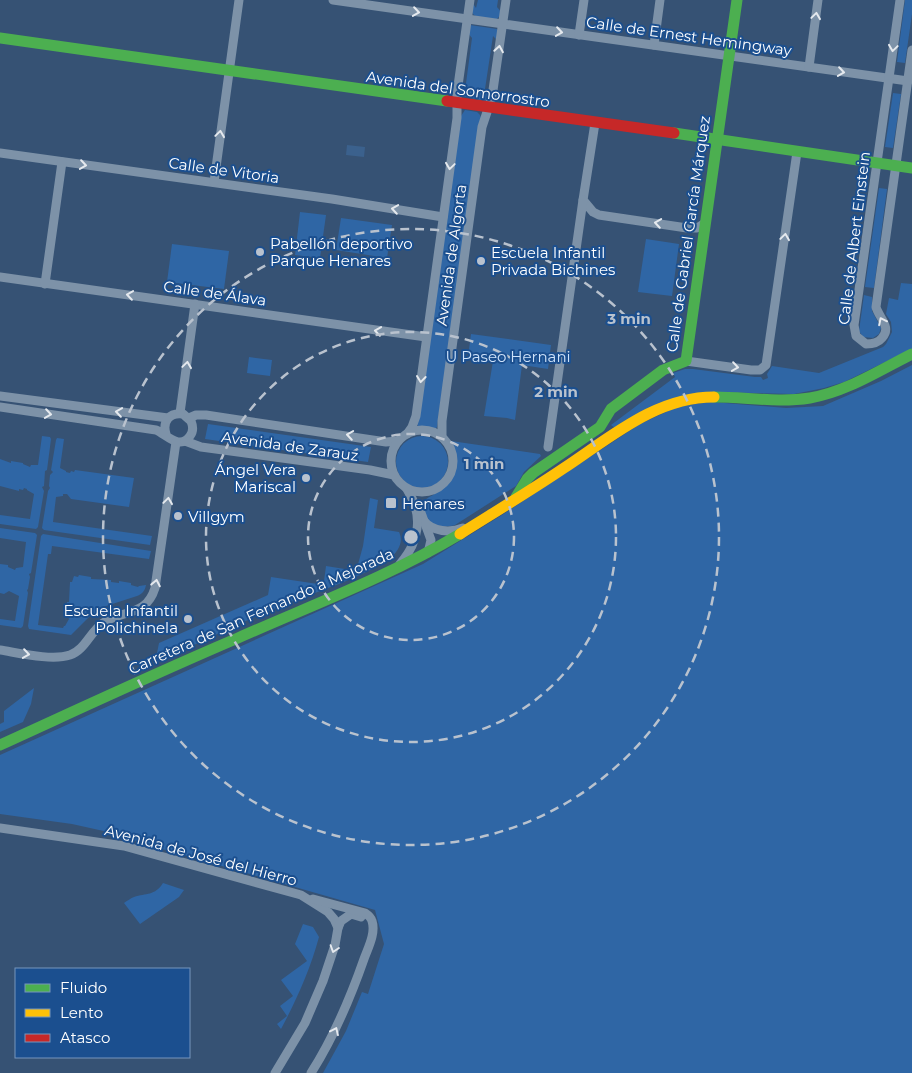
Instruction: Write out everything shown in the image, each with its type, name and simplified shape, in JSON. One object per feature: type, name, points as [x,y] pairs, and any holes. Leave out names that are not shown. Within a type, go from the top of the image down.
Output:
[{"type":"street","points":[[214,182],[240,0]]},
{"type":"street","name":"Calle de Ernest Hemingway","points":[[334,0],[392,4],[467,19],[908,81]]},
{"type":"street","name":"Avenida de Algorta","points":[[407,434],[416,416],[457,118],[457,93],[470,0]]},
{"type":"street","name":"Avenida de Algorta","points":[[442,437],[443,411],[482,126],[489,108],[506,0]]},
{"type":"street","points":[[579,35],[584,0]]},
{"type":"street","points":[[654,45],[660,0]]},
{"type":"street","name":"Calle de Gabriel García Márquez","points":[[509,504],[533,473],[600,427],[611,409],[663,370],[686,361],[737,0]]},
{"type":"street","points":[[809,67],[818,0]]},
{"type":"street","name":"Calle de Albert Einstein","points":[[900,0],[854,326],[856,336],[866,344],[876,343],[881,340],[886,330],[886,325],[876,307],[912,50]]},
{"type":"street","name":"Avenida del Somorrostro","points":[[0,38],[912,168]]},
{"type":"street","points":[[548,447],[594,123]]},
{"type":"street","points":[[686,361],[751,370],[760,370],[766,365],[797,152]]},
{"type":"street","name":"Calle de Vitoria","points":[[0,153],[443,216]]},
{"type":"street","points":[[45,284],[62,162]]},
{"type":"street","points":[[583,200],[593,212],[599,215],[687,228],[697,228],[705,223]]},
{"type":"street","name":"Calle de Álava","points":[[0,277],[426,337]]},
{"type":"street","points":[[180,413],[195,304]]},
{"type":"street","name":"Carretera de San Fernando a Mejorada","points":[[0,745],[427,553],[509,504],[648,413],[663,406],[678,401],[706,397],[802,399],[819,396],[839,389],[912,354]]},
{"type":"street","points":[[0,396],[168,418]]},
{"type":"street","name":"Avenida de Zarauz","points":[[0,407],[148,428],[166,434],[170,439],[201,447],[370,470],[394,475]]},
{"type":"street","points":[[0,650],[52,657],[71,655],[81,648],[98,627],[105,622],[137,611],[147,604],[155,588],[180,441],[190,436],[193,430],[189,418],[180,413],[168,418],[164,426],[166,434]]},
{"type":"street","name":"Avenida de Zarauz","points":[[189,418],[206,415],[386,442],[398,441]]},
{"type":"street","points":[[396,568],[414,543],[419,518],[407,489],[399,483],[394,475],[391,466],[393,448],[407,434],[418,430],[427,430],[442,437],[448,444],[453,458],[451,471],[445,482],[435,490],[422,492],[407,489]]},
{"type":"street","points":[[422,492],[419,503],[421,544],[422,549],[427,553]]},
{"type":"street","points":[[419,518],[428,525],[445,531],[457,530],[477,523]]},
{"type":"street","name":"Avenida de José del Hierro","points":[[0,828],[124,846],[365,913],[370,916],[373,926]]},
{"type":"street","points":[[304,897],[328,912],[338,928]]},
{"type":"street","points":[[275,1073],[305,1023],[323,981],[337,939],[338,928],[342,921],[351,914],[367,920],[373,926],[370,942],[351,998],[332,1038],[311,1073]]},
{"type":"green space","points":[[478,0],[498,0],[497,7],[502,13],[497,19],[484,18],[473,14],[472,2],[476,8]]},
{"type":"green space","points":[[905,0],[912,0],[912,14],[905,63],[897,62]]},
{"type":"green space","points":[[470,25],[497,29],[498,41],[493,36],[485,89],[490,94],[486,101],[461,96],[461,86],[465,91],[472,38],[467,32]]},
{"type":"green space","points":[[893,93],[901,94],[893,148],[885,147]]},
{"type":"green space","points":[[465,110],[477,112],[481,118],[437,427],[435,429],[418,426],[417,424],[461,116]]},
{"type":"green space","points":[[879,188],[887,189],[874,288],[865,287]]},
{"type":"green space","points":[[300,212],[326,215],[320,258],[295,255]]},
{"type":"green space","points":[[341,218],[392,225],[387,258],[336,250]]},
{"type":"green space","points":[[646,239],[679,244],[672,296],[638,292]]},
{"type":"green space","points":[[172,244],[229,251],[224,289],[167,282]]},
{"type":"green space","points":[[901,283],[912,284],[912,349],[844,382],[824,388],[794,394],[709,392],[615,428],[611,425],[675,377],[673,373],[685,369],[761,377],[763,380],[768,378],[767,374],[772,366],[819,373],[883,347],[892,332],[891,322],[886,314],[889,298],[898,300]]},
{"type":"green space","points":[[864,295],[872,297],[872,311],[881,328],[879,334],[873,338],[863,337],[859,331]]},
{"type":"green space","name":"U Paseo Hernani","points":[[471,334],[551,345],[548,369],[522,365],[515,420],[484,416],[493,361],[468,357]]},
{"type":"green space","points":[[249,357],[272,360],[270,376],[247,373]]},
{"type":"green space","points":[[912,365],[912,1073],[323,1073],[346,1031],[362,992],[368,994],[384,944],[375,910],[145,844],[117,834],[72,824],[0,814],[0,755],[423,564],[502,515],[640,424],[677,407],[712,402],[786,408],[823,406],[881,381]]},
{"type":"green space","points":[[208,424],[371,447],[368,462],[205,439]]},
{"type":"green space","points":[[42,436],[50,437],[51,439],[44,486],[42,487],[44,491],[38,527],[36,529],[0,524],[0,515],[30,519],[34,494],[24,488],[23,490],[19,489],[19,491],[0,486],[0,459],[11,463],[11,461],[23,463],[30,467],[31,465],[38,465]]},
{"type":"green space","points":[[422,436],[432,438],[440,444],[446,452],[448,462],[446,472],[440,480],[432,486],[422,488],[412,486],[404,480],[398,472],[396,462],[398,452],[404,444],[412,438]]},
{"type":"green space","points":[[57,438],[64,439],[60,468],[66,472],[70,473],[75,470],[134,478],[129,507],[71,499],[67,494],[63,494],[63,496],[56,497],[53,522],[152,536],[150,545],[44,530],[42,528],[50,488],[50,475],[53,472],[51,470]]},
{"type":"green space","points":[[451,441],[540,454],[541,456],[524,472],[516,486],[455,525],[442,526],[429,522],[424,512],[423,503],[443,488],[452,477],[455,470],[456,456]]},
{"type":"green space","points":[[370,498],[378,500],[374,528],[399,532],[401,539],[399,546],[390,558],[352,579],[233,626],[155,663],[159,643],[268,595],[271,577],[318,584],[324,581],[326,566],[351,570],[357,568],[363,546]]},
{"type":"green space","points":[[0,528],[35,533],[37,535],[31,573],[29,574],[23,626],[21,628],[0,625],[0,619],[15,621],[19,596],[9,591],[4,594],[0,593],[0,564],[8,565],[8,567],[15,570],[16,568],[23,567],[26,542],[0,538]]},
{"type":"green space","points":[[43,534],[151,551],[149,559],[52,546],[51,554],[48,554],[38,625],[63,628],[65,626],[69,619],[66,614],[70,582],[72,582],[74,576],[78,577],[79,575],[91,577],[91,579],[131,583],[131,585],[138,587],[146,585],[144,591],[137,596],[103,607],[88,618],[71,635],[29,629],[41,536]]},
{"type":"green space","points":[[34,688],[31,704],[23,722],[0,732],[0,724],[4,722],[4,711]]},
{"type":"green space","points":[[163,883],[184,890],[179,897],[140,924],[124,903],[134,897],[157,890]]},
{"type":"green space","points":[[303,924],[313,927],[319,937],[303,984],[281,1029],[277,1024],[287,1016],[280,1006],[293,996],[281,980],[307,961],[295,944]]},
{"type":"shaded area","points":[[347,145],[365,147],[364,157],[346,155]]},
{"type":"traffic: fast","points":[[516,497],[533,473],[600,427],[611,409],[663,370],[686,361],[737,0]]},
{"type":"traffic: fast","points":[[0,38],[447,101]]},
{"type":"traffic: fast","points":[[674,133],[912,168]]},
{"type":"traffic: fast","points":[[714,397],[774,400],[810,398],[850,386],[912,354]]},
{"type":"traffic: fast","points":[[0,745],[178,664],[379,577],[460,534]]},
{"type":"traffic: slow","points":[[460,534],[617,432],[653,411],[693,399],[714,397]]},
{"type":"traffic: jam","points":[[447,101],[674,133]]},
{"type":"place","name":"Pabellón deportivo Parque Henares","points":[[260,252]]},
{"type":"place","name":"Escuela Infantil Privada Bichines","points":[[481,261]]},
{"type":"place","name":"Ángel Vera Mariscal","points":[[306,478]]},
{"type":"place","name":"Henares","points":[[391,503]]},
{"type":"place","name":"Villgym","points":[[178,516]]},
{"type":"place","name":"Escuela Infantil Polichinela","points":[[188,619]]}]
